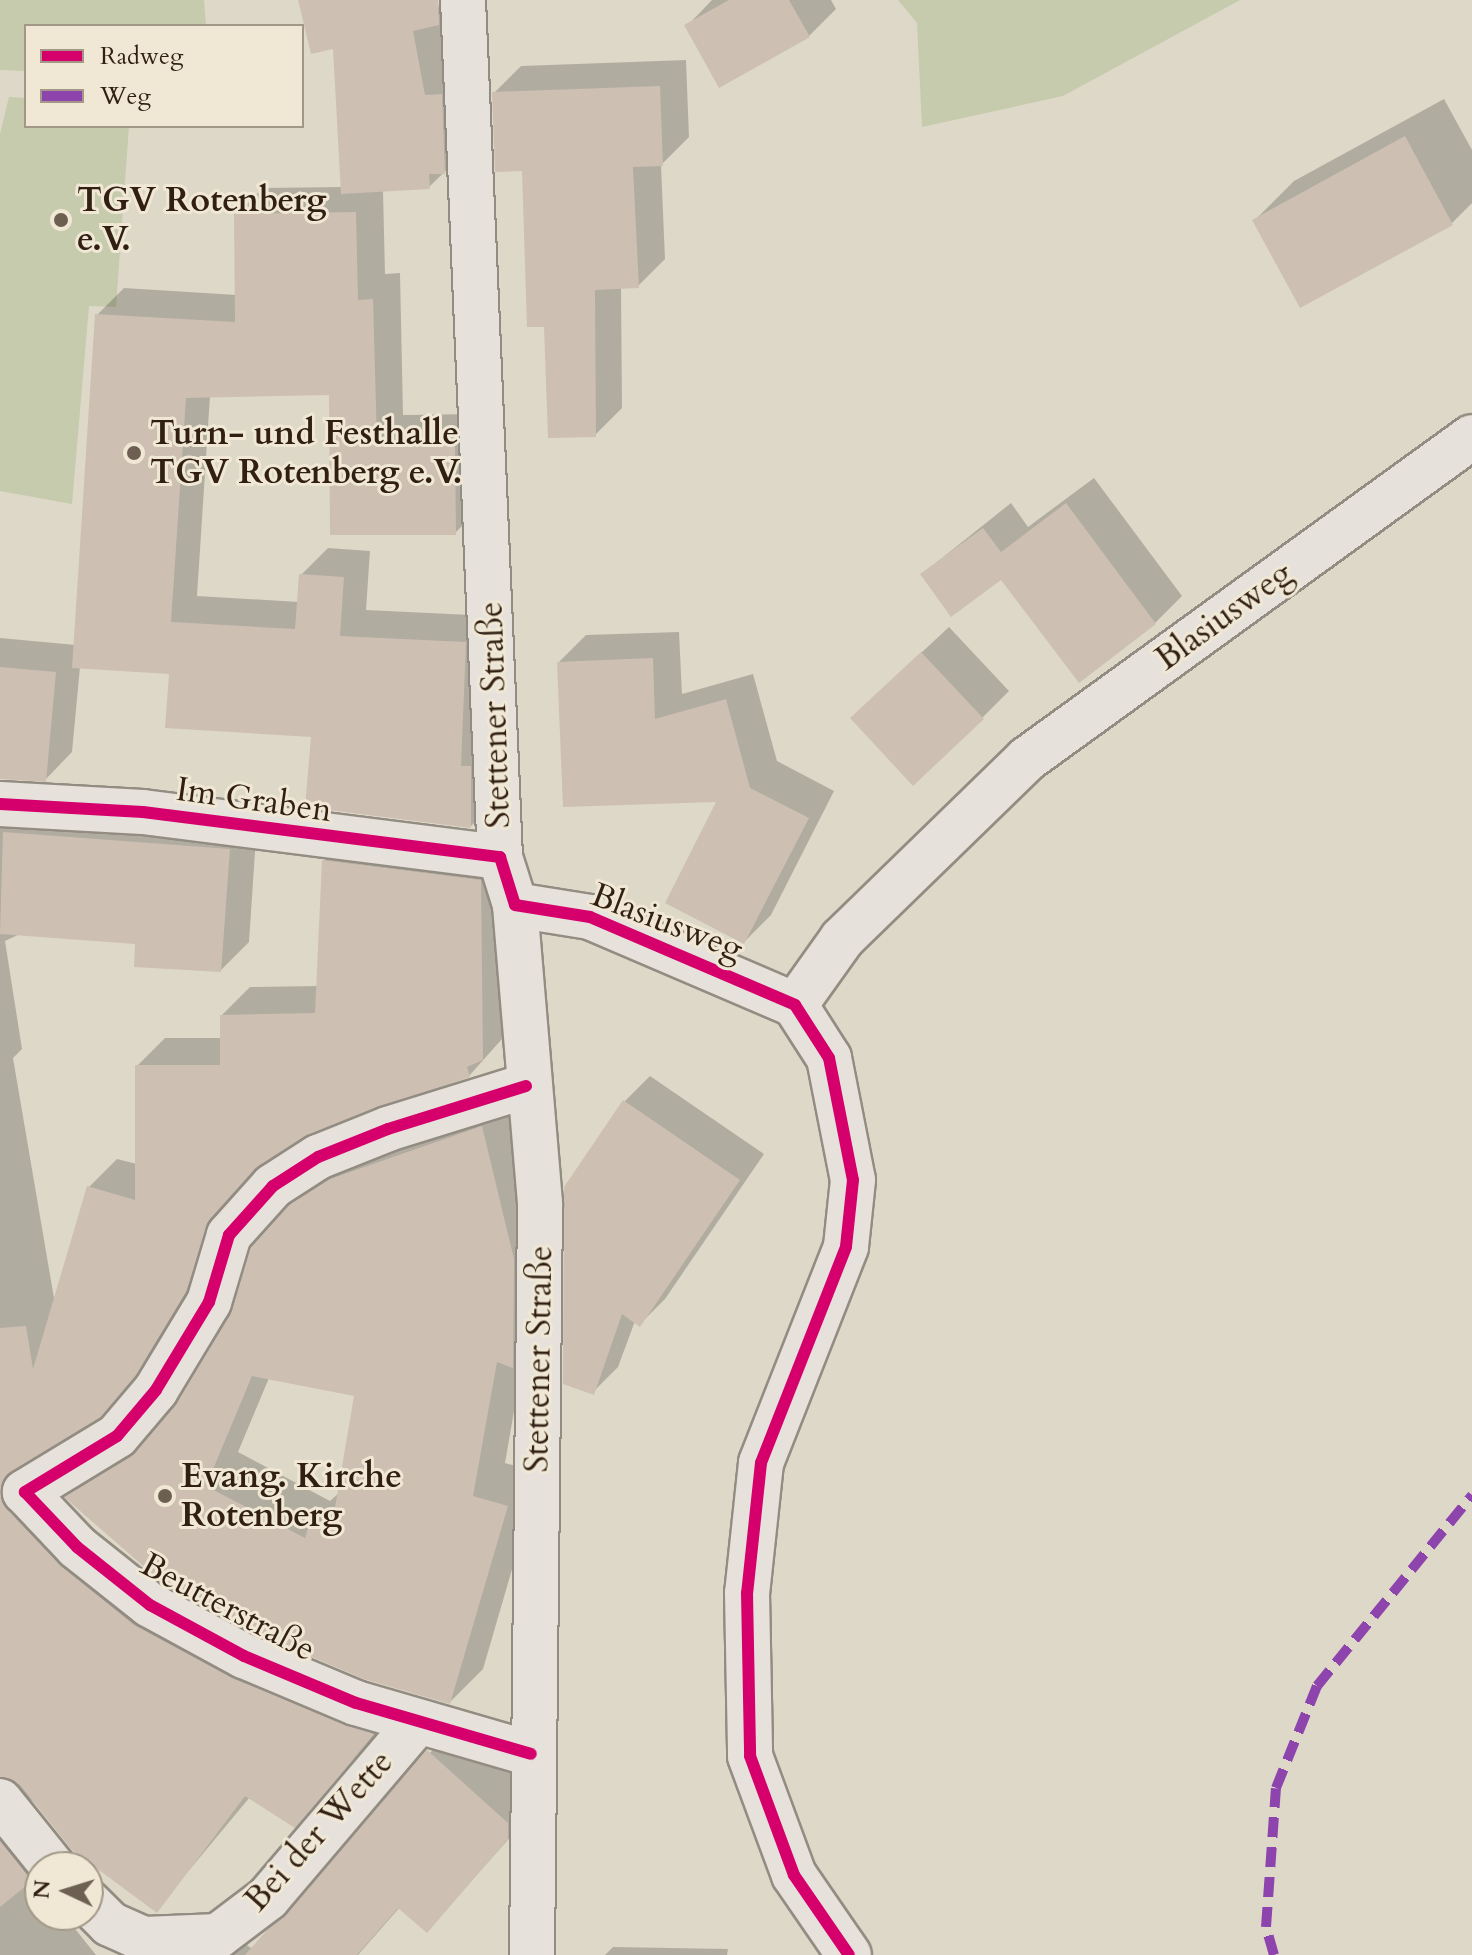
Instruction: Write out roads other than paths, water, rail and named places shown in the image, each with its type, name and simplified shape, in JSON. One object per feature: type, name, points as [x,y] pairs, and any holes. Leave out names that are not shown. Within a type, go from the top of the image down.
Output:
[{"type":"street","points":[[448,0],[465,44]]},
{"type":"street","name":"Stettener Straße","points":[[463,0],[500,857],[515,905],[526,1086],[540,1203],[531,1754],[532,1955]]},
{"type":"street","name":"Blasiusweg","points":[[515,905],[590,917],[795,1005],[842,939],[1027,759],[1472,437]]},
{"type":"street","name":"Im Graben","points":[[0,804],[143,812],[500,857]]},
{"type":"street","points":[[795,1005],[829,1058],[853,1180],[846,1247],[761,1463],[747,1593],[750,1756],[794,1875],[849,1955]]},
{"type":"street","name":"Beutterstraße","points":[[526,1086],[388,1129],[318,1157],[273,1186],[229,1235],[209,1302],[156,1390],[117,1436],[12,1482],[77,1547],[150,1605],[244,1656],[417,1723],[531,1754]]},
{"type":"street","name":"Bei der Wette","points":[[104,1918],[110,1924],[144,1939],[218,1936],[268,1898],[417,1723]]},
{"type":"street","points":[[0,1801],[40,1851]]},
{"type":"place","name":"TGV Rotenberg e.V.","points":[[61,220]]},
{"type":"place","name":"Turn- und Festhalle TGV Rotenberg e.V.","points":[[134,453]]},
{"type":"place","name":"Evang. Kirche Rotenberg","points":[[165,1496]]}]
